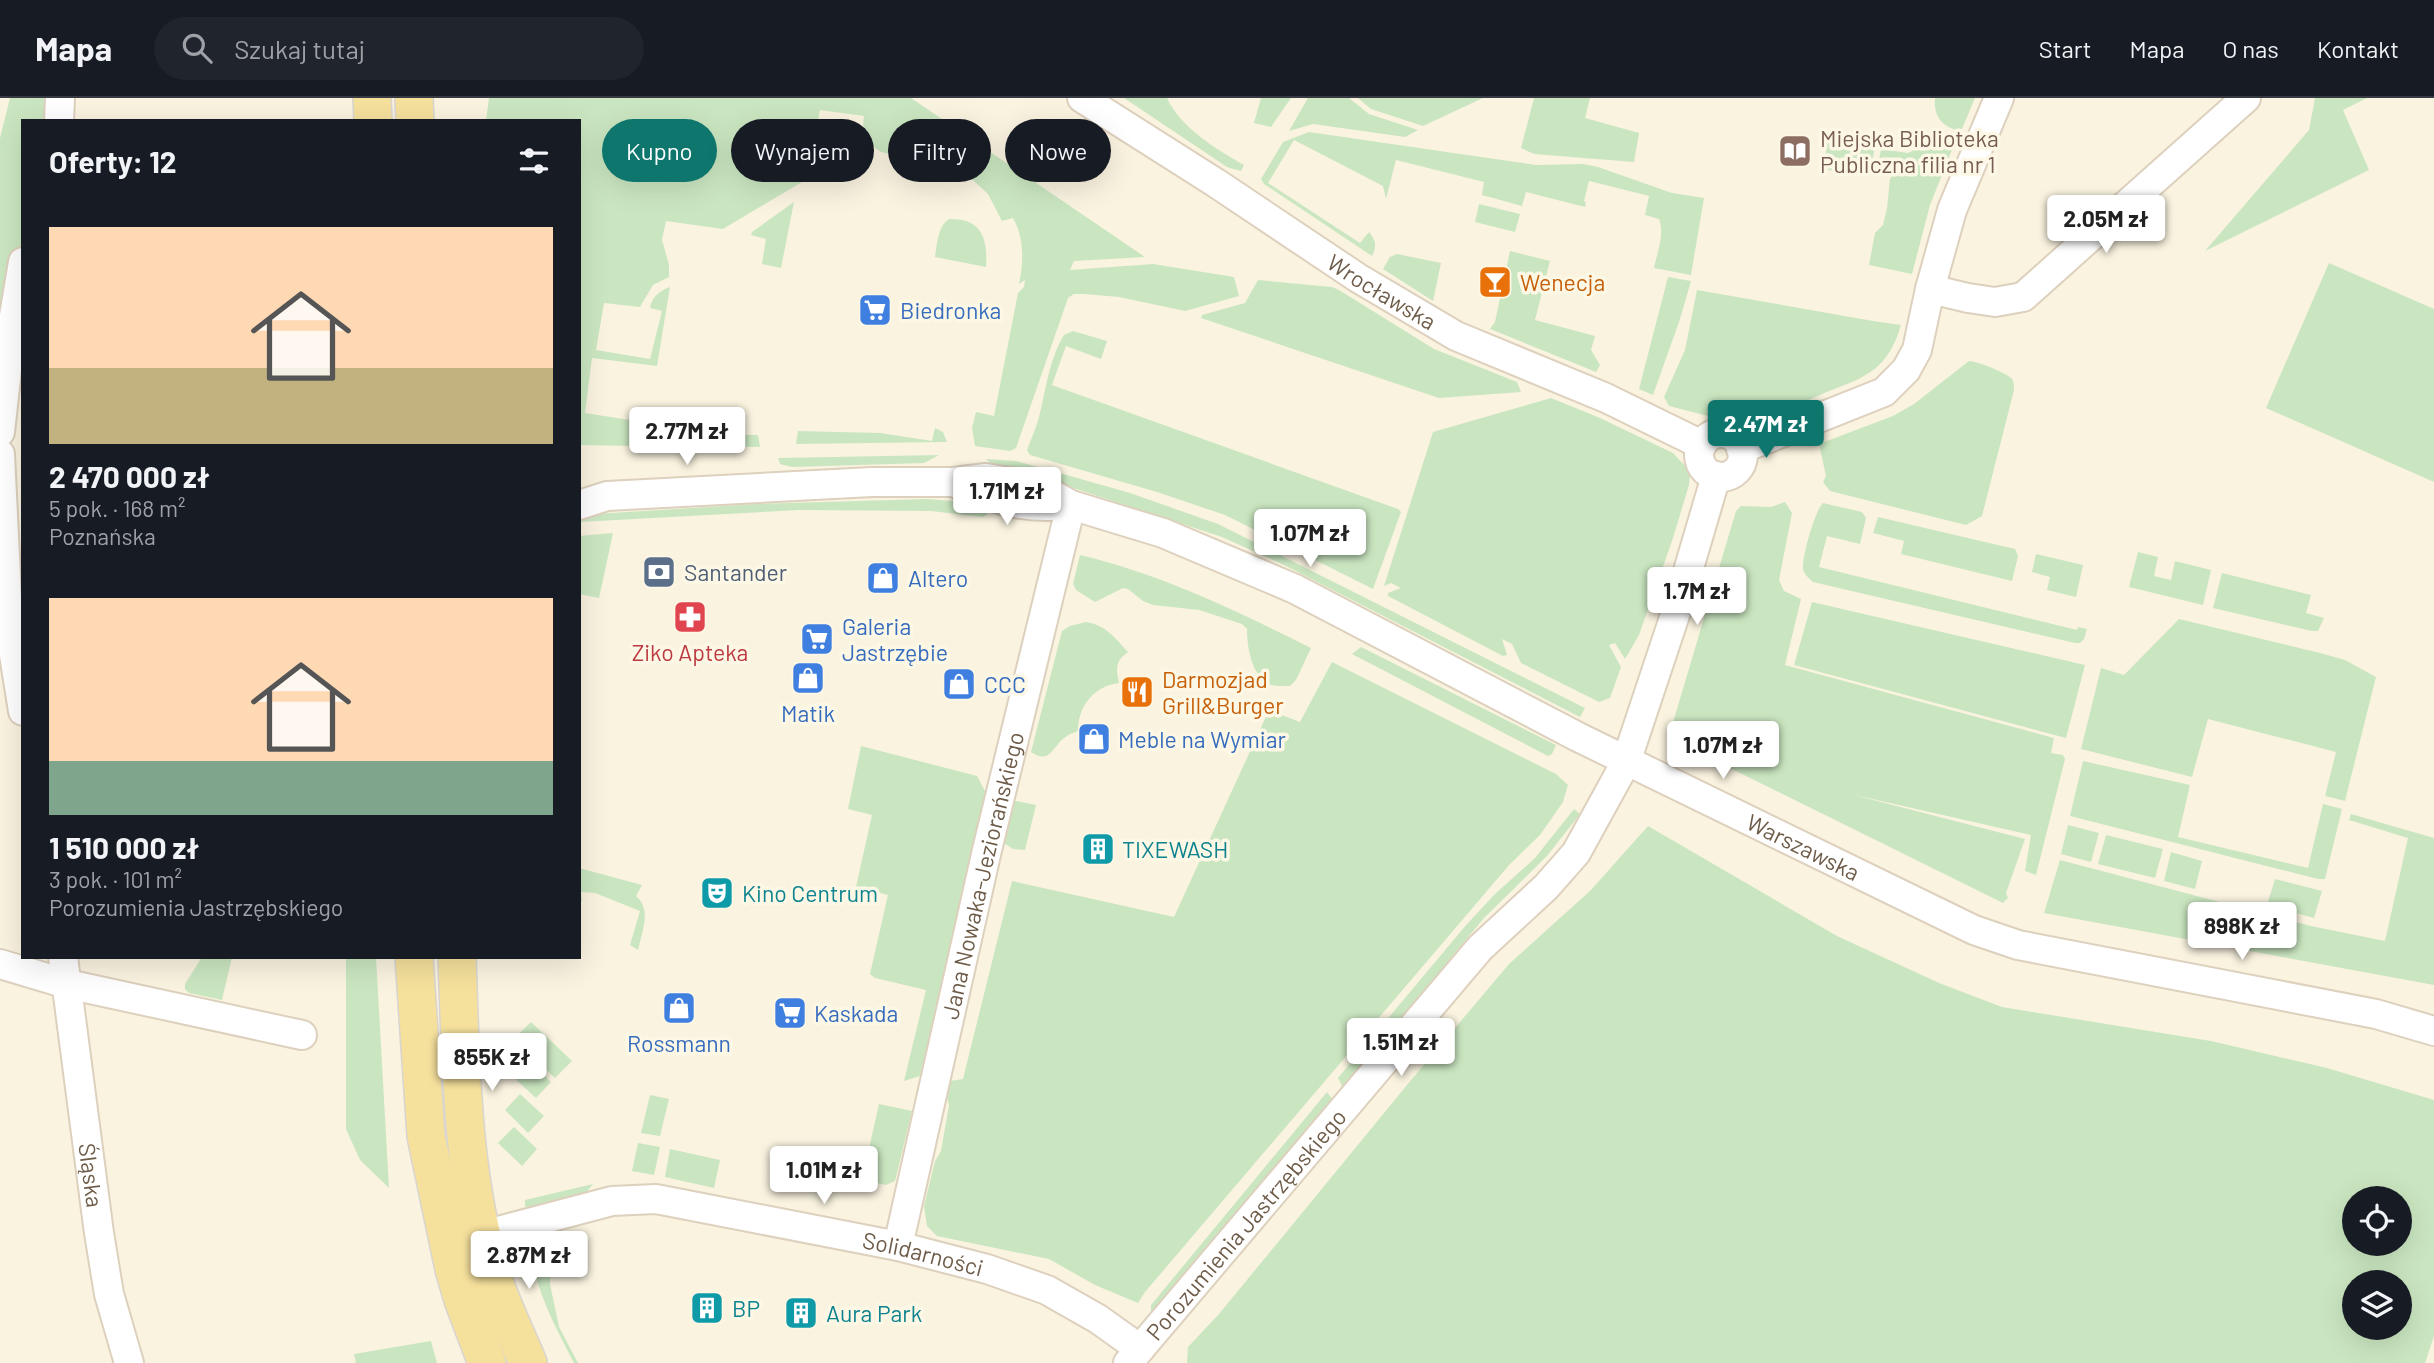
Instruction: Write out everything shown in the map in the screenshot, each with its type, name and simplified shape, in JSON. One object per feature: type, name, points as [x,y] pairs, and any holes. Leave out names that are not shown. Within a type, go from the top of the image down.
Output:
[{"type":"main road","points":[[372,98],[373,119]]},
{"type":"main road","points":[[414,98],[415,119]]},
{"type":"main road","points":[[414,959],[426,1136],[454,1269],[487,1363]]},
{"type":"main road","points":[[457,959],[461,1061],[475,1196],[497,1289],[528,1363]]},
{"type":"street","points":[[59,119],[60,98]]},
{"type":"street","name":"Wrocławska","points":[[1082,98],[1359,278],[1456,335],[1606,398],[1702,445]]},
{"type":"street","points":[[1741,449],[1884,393],[1906,370],[1917,350],[1930,289],[1952,210],[1999,98]]},
{"type":"street","points":[[1930,289],[1995,302],[2023,297],[2246,98]]},
{"type":"street","points":[[0,432],[21,274]]},
{"type":"street","points":[[1726,434],[1737,440],[1741,449],[1741,462],[1736,471],[1727,476],[1716,476],[1700,463],[1702,445],[1713,435],[1726,434]]},
{"type":"street","points":[[0,454],[9,568],[8,617],[21,698]]},
{"type":"street","name":"Porozumienia Jastrzębskiego","points":[[1134,1356],[1480,948],[1546,887],[1576,853],[1626,762],[1676,612],[1716,476]]},
{"type":"street","name":"Warszawska","points":[[581,504],[607,496],[872,482],[953,482],[1000,500],[1040,507],[1071,505],[1163,533],[1273,579],[1626,762],[1974,930],[2018,944],[2376,1014],[2433,1028]]},
{"type":"street","name":"Warszawska","points":[[581,488],[607,496]]},
{"type":"street","name":"Jana Nowaka-Jeziorańskiego","points":[[898,1246],[987,850],[1071,505]]},
{"type":"street","points":[[0,964],[65,971],[302,1035]]},
{"type":"street","name":"Śląska","points":[[65,971],[109,1294],[129,1363]]},
{"type":"street","name":"Solidarności","points":[[483,1235],[612,1201],[656,1199],[898,1246],[987,1269],[1047,1290],[1098,1319],[1134,1356]]},
{"type":"green space","points":[[10,98],[60,98],[59,119],[21,119],[21,277],[0,432],[0,138]]},
{"type":"green space","points":[[489,98],[911,98],[942,119],[888,119],[888,154],[874,147],[874,119],[864,119],[864,116],[820,110],[818,119],[731,119],[731,182],[802,182],[723,229],[666,221],[662,240],[669,265],[669,277],[653,285],[640,307],[604,303],[596,350],[650,359],[662,311],[650,308],[651,304],[657,295],[670,287],[657,366],[592,358],[585,413],[655,424],[653,434],[687,434],[686,447],[581,445],[581,119],[486,119]]},
{"type":"green space","points":[[1124,98],[1167,98],[1190,128],[1211,145],[1244,165],[1241,171],[1227,167]]},
{"type":"green space","points":[[1261,98],[1291,98],[1271,127],[1254,123]]},
{"type":"green space","points":[[1308,98],[1349,98],[1369,114],[1418,130],[1405,137],[1313,124],[1289,131]]},
{"type":"green space","points":[[1358,98],[1483,98],[1423,126],[1371,109]]},
{"type":"green space","points":[[1534,98],[1590,98],[1585,118],[1639,133],[1634,162],[1534,154],[1521,148]]},
{"type":"green space","points":[[1935,98],[1975,98],[1961,131],[1940,120]]},
{"type":"green space","points":[[2315,98],[2367,98],[2343,110],[2369,170],[2205,251],[2309,130]]},
{"type":"green space","points":[[1309,132],[1536,165],[1583,164],[1672,193],[1704,198],[1691,275],[1654,268],[1661,225],[1659,219],[1645,215],[1649,196],[1589,181],[1585,207],[1526,192],[1522,206],[1482,195],[1484,182],[1396,160],[1386,199],[1383,186],[1294,140],[1268,183],[1360,243],[1369,232],[1375,243],[1372,256],[1264,184],[1261,179],[1283,142]]},
{"type":"green space","points":[[1828,140],[1875,147],[1869,176],[1823,169]]},
{"type":"green space","points":[[1927,144],[1952,150],[1930,205],[1912,274],[1869,265],[1875,233],[1883,225],[1893,174],[1877,173],[1881,149],[1908,153]]},
{"type":"green space","points":[[991,152],[1005,162],[1005,182],[1035,182],[1145,257],[1074,261],[1070,270],[1153,264],[1234,277],[1239,296],[1185,311],[1119,297],[1074,294],[1068,298],[1016,448],[1010,451],[975,446],[972,428],[976,412],[994,416],[1018,293],[1024,287],[1025,280],[1019,284],[1022,250],[1017,225],[1013,218],[1002,221],[988,194],[975,182],[991,182]]},
{"type":"green space","points":[[794,202],[781,268],[762,264],[766,239],[751,235],[752,232]]},
{"type":"green space","points":[[1479,204],[1520,214],[1515,232],[1475,222]]},
{"type":"green space","points":[[949,219],[969,222],[981,232],[986,248],[986,267],[935,257],[940,231]]},
{"type":"green space","points":[[1510,251],[1550,261],[1535,320],[1595,336],[1591,350],[1600,365],[1596,372],[1490,329],[1495,322]]},
{"type":"green space","points":[[1397,254],[1441,263],[1433,301],[1383,269],[1390,257]]},
{"type":"green space","points":[[2329,263],[2434,309],[2434,482],[2266,408]]},
{"type":"green space","points":[[1668,277],[1691,281],[1653,395],[1639,389]]},
{"type":"green space","points":[[1258,280],[1332,287],[1434,349],[1517,382],[1521,392],[1439,398],[1201,318],[1202,315],[1245,303]]},
{"type":"green space","points":[[1697,290],[1901,325],[1883,361],[1855,381],[1779,412],[1771,411],[1767,407],[1733,417],[1712,417],[1669,406],[1664,397],[1685,350]]},
{"type":"green space","points":[[1073,331],[1107,341],[1101,359],[1066,346],[1052,385],[1398,509],[1401,512],[1373,589],[1225,515],[1030,455],[1027,450],[1039,417],[1055,354],[1064,335]]},
{"type":"green space","points":[[1969,361],[2004,374],[2012,379],[2014,386],[1982,516],[1966,525],[1830,491],[1823,482],[1826,476],[1819,444],[1893,416],[1914,404]]},
{"type":"green space","points":[[1551,398],[1673,453],[1690,475],[1673,538],[1639,635],[1625,659],[1615,643],[1609,645],[1621,667],[1610,698],[1599,702],[1521,663],[1512,644],[1502,639],[1507,655],[1503,656],[1388,596],[1388,593],[1401,588],[1391,583],[1384,586],[1433,432]]},
{"type":"green space","points":[[935,428],[943,432],[947,442],[796,444],[798,431],[880,433],[932,441]]},
{"type":"green space","points":[[696,434],[758,435],[760,447],[695,446]]},
{"type":"green space","points":[[939,455],[924,463],[792,467],[780,464],[778,458]]},
{"type":"green space","points":[[986,459],[1016,461],[1063,474],[1130,493],[1218,524],[1585,708],[1580,717],[1284,565],[1222,537],[1055,482],[997,470]]},
{"type":"green space","points":[[927,499],[979,503],[990,508],[983,517],[931,511],[799,510],[581,522],[581,515],[757,504]]},
{"type":"green space","points":[[1785,502],[1792,513],[1779,580],[1784,591],[1801,599],[1785,665],[2054,738],[2051,753],[2063,755],[2065,759],[2036,875],[2025,871],[2031,835],[1850,794],[2025,839],[2006,893],[2008,898],[2003,903],[1671,739],[1671,729],[1736,511],[1741,506],[1771,507]]},
{"type":"green space","points":[[1823,503],[1862,512],[1866,518],[1860,544],[1827,536],[1819,567],[2077,630],[2078,627],[2087,629],[2084,639],[2075,643],[1813,582],[1804,572],[1803,562],[1813,524]]},
{"type":"green space","points":[[1878,517],[2015,549],[2018,556],[2012,581],[1901,554],[1904,541],[1873,533]]},
{"type":"green space","points":[[613,533],[599,598],[581,594],[581,536]]},
{"type":"green space","points":[[2138,552],[2158,557],[2154,576],[2171,580],[2175,561],[2211,570],[2203,605],[2129,587]]},
{"type":"green space","points":[[2036,554],[2083,565],[2076,597],[2047,590],[2050,577],[2032,572]]},
{"type":"green space","points":[[1080,555],[1169,583],[1227,607],[1311,648],[1296,680],[1290,686],[1278,686],[1262,679],[1254,666],[1249,651],[1247,629],[1242,624],[1199,610],[1153,605],[1123,588],[1095,602],[1076,590],[1073,584]]},
{"type":"green space","points":[[2222,573],[2311,595],[2306,613],[2324,618],[2318,631],[2213,608]]},
{"type":"green space","points":[[1812,602],[2085,665],[2066,738],[1794,665]]},
{"type":"green space","points":[[2179,619],[2345,660],[2376,677],[2345,801],[2325,796],[2336,752],[2208,719],[2192,777],[2081,749],[2101,668],[2124,675]]},
{"type":"green space","points":[[1086,622],[1105,629],[1128,652],[1118,666],[1119,683],[1095,693],[1084,706],[1078,731],[1069,734],[1047,755],[1038,756],[1031,752],[1062,631]]},
{"type":"green space","points":[[1361,647],[1556,745],[1552,754],[1548,756],[1352,654]]},
{"type":"green space","points":[[1332,662],[1556,774],[1568,785],[1563,802],[1540,835],[1510,864],[1138,1303],[1095,1285],[1049,1259],[937,1236],[927,1226],[924,1206],[935,1161],[941,1151],[949,1105],[943,1082],[963,1079],[1012,881],[1174,917],[1269,710],[1300,722]]},
{"type":"green space","points":[[861,746],[977,776],[987,795],[920,1076],[904,1081],[926,990],[875,978],[870,974],[888,895],[856,887],[872,815],[848,809]]},
{"type":"green space","points":[[2083,761],[2190,785],[2178,837],[2308,868],[2323,804],[2342,809],[2325,879],[2070,816]]},
{"type":"green space","points":[[1011,800],[1036,805],[1025,850],[1013,849],[1001,841]]},
{"type":"green space","points":[[1574,809],[1580,814],[1547,856],[1484,918],[1343,1088],[1338,1078],[1467,924],[1535,858]]},
{"type":"green space","points":[[2351,814],[2434,838],[2434,985],[2044,913],[2060,860],[2311,926],[2385,941],[2408,838],[2349,820]]},
{"type":"green space","points":[[2068,825],[2099,833],[2091,862],[2061,854]]},
{"type":"green space","points":[[1648,826],[1837,936],[1939,983],[2002,1007],[2211,1041],[2327,1068],[2434,1100],[2434,1336],[2425,1363],[1187,1363],[1188,1347],[1219,1314],[1509,964],[1591,890]]},
{"type":"green space","points":[[2106,835],[2163,849],[2155,878],[2098,864]]},
{"type":"green space","points":[[2171,852],[2202,861],[2195,889],[2164,881]]},
{"type":"green space","points":[[581,869],[642,885],[636,896],[645,914],[638,950],[630,945],[640,911],[595,893],[581,892]]},
{"type":"green space","points":[[2275,879],[2322,891],[2314,918],[2267,905]]},
{"type":"green space","points":[[201,959],[232,959],[222,1000],[189,993],[185,984]]},
{"type":"green space","points":[[346,959],[376,959],[389,1188],[360,1160],[346,1129]]},
{"type":"green space","points":[[531,1022],[572,1061],[555,1078],[514,1039]]},
{"type":"green space","points":[[528,1059],[551,1082],[536,1098],[512,1076]]},
{"type":"green space","points":[[1327,1092],[1333,1100],[1156,1314],[1151,1311],[1151,1305]]},
{"type":"green space","points":[[520,1094],[544,1116],[528,1133],[505,1110]]},
{"type":"green space","points":[[650,1095],[669,1099],[660,1136],[641,1133]]},
{"type":"green space","points":[[879,1104],[912,1111],[895,1181],[886,1185],[862,1180]]},
{"type":"green space","points":[[514,1127],[537,1149],[522,1166],[498,1143]]},
{"type":"green space","points":[[638,1143],[660,1147],[654,1175],[632,1171]]},
{"type":"green space","points":[[670,1149],[720,1160],[714,1188],[665,1177]]},
{"type":"green space","points":[[593,1184],[585,1194],[530,1210],[525,1206],[525,1200]]},
{"type":"green space","points":[[550,1244],[550,1284],[559,1327],[578,1363],[574,1363],[555,1325],[535,1271],[532,1257],[545,1245]]},
{"type":"green space","points":[[431,1341],[437,1363],[356,1363],[354,1354]]},
{"type":"place","name":"Miejska Biblioteka Publiczna filia nr 1","points":[[1795,151]]},
{"type":"place","name":"Wenecja","points":[[1495,282]]},
{"type":"place","name":"Biedronka","points":[[875,310]]},
{"type":"place","name":"Santander","points":[[659,572]]},
{"type":"place","name":"Altero","points":[[883,578]]},
{"type":"place","name":"Ziko Apteka","points":[[690,617]]},
{"type":"place","name":"Galeria Jastrzębie","points":[[817,639]]},
{"type":"place","name":"Matik","points":[[808,678]]},
{"type":"place","name":"CCC","points":[[959,684]]},
{"type":"place","name":"Darmozjad Grill&Burger","points":[[1137,692]]},
{"type":"place","name":"Meble na Wymiar","points":[[1094,739]]},
{"type":"place","name":"TIXEWASH","points":[[1098,849]]},
{"type":"place","name":"Kino Centrum","points":[[717,893]]},
{"type":"place","name":"Rossmann","points":[[679,1008]]},
{"type":"place","name":"Kaskada","points":[[790,1013]]},
{"type":"place","name":"BP","points":[[707,1308]]},
{"type":"place","name":"Aura Park","points":[[801,1313]]}]
